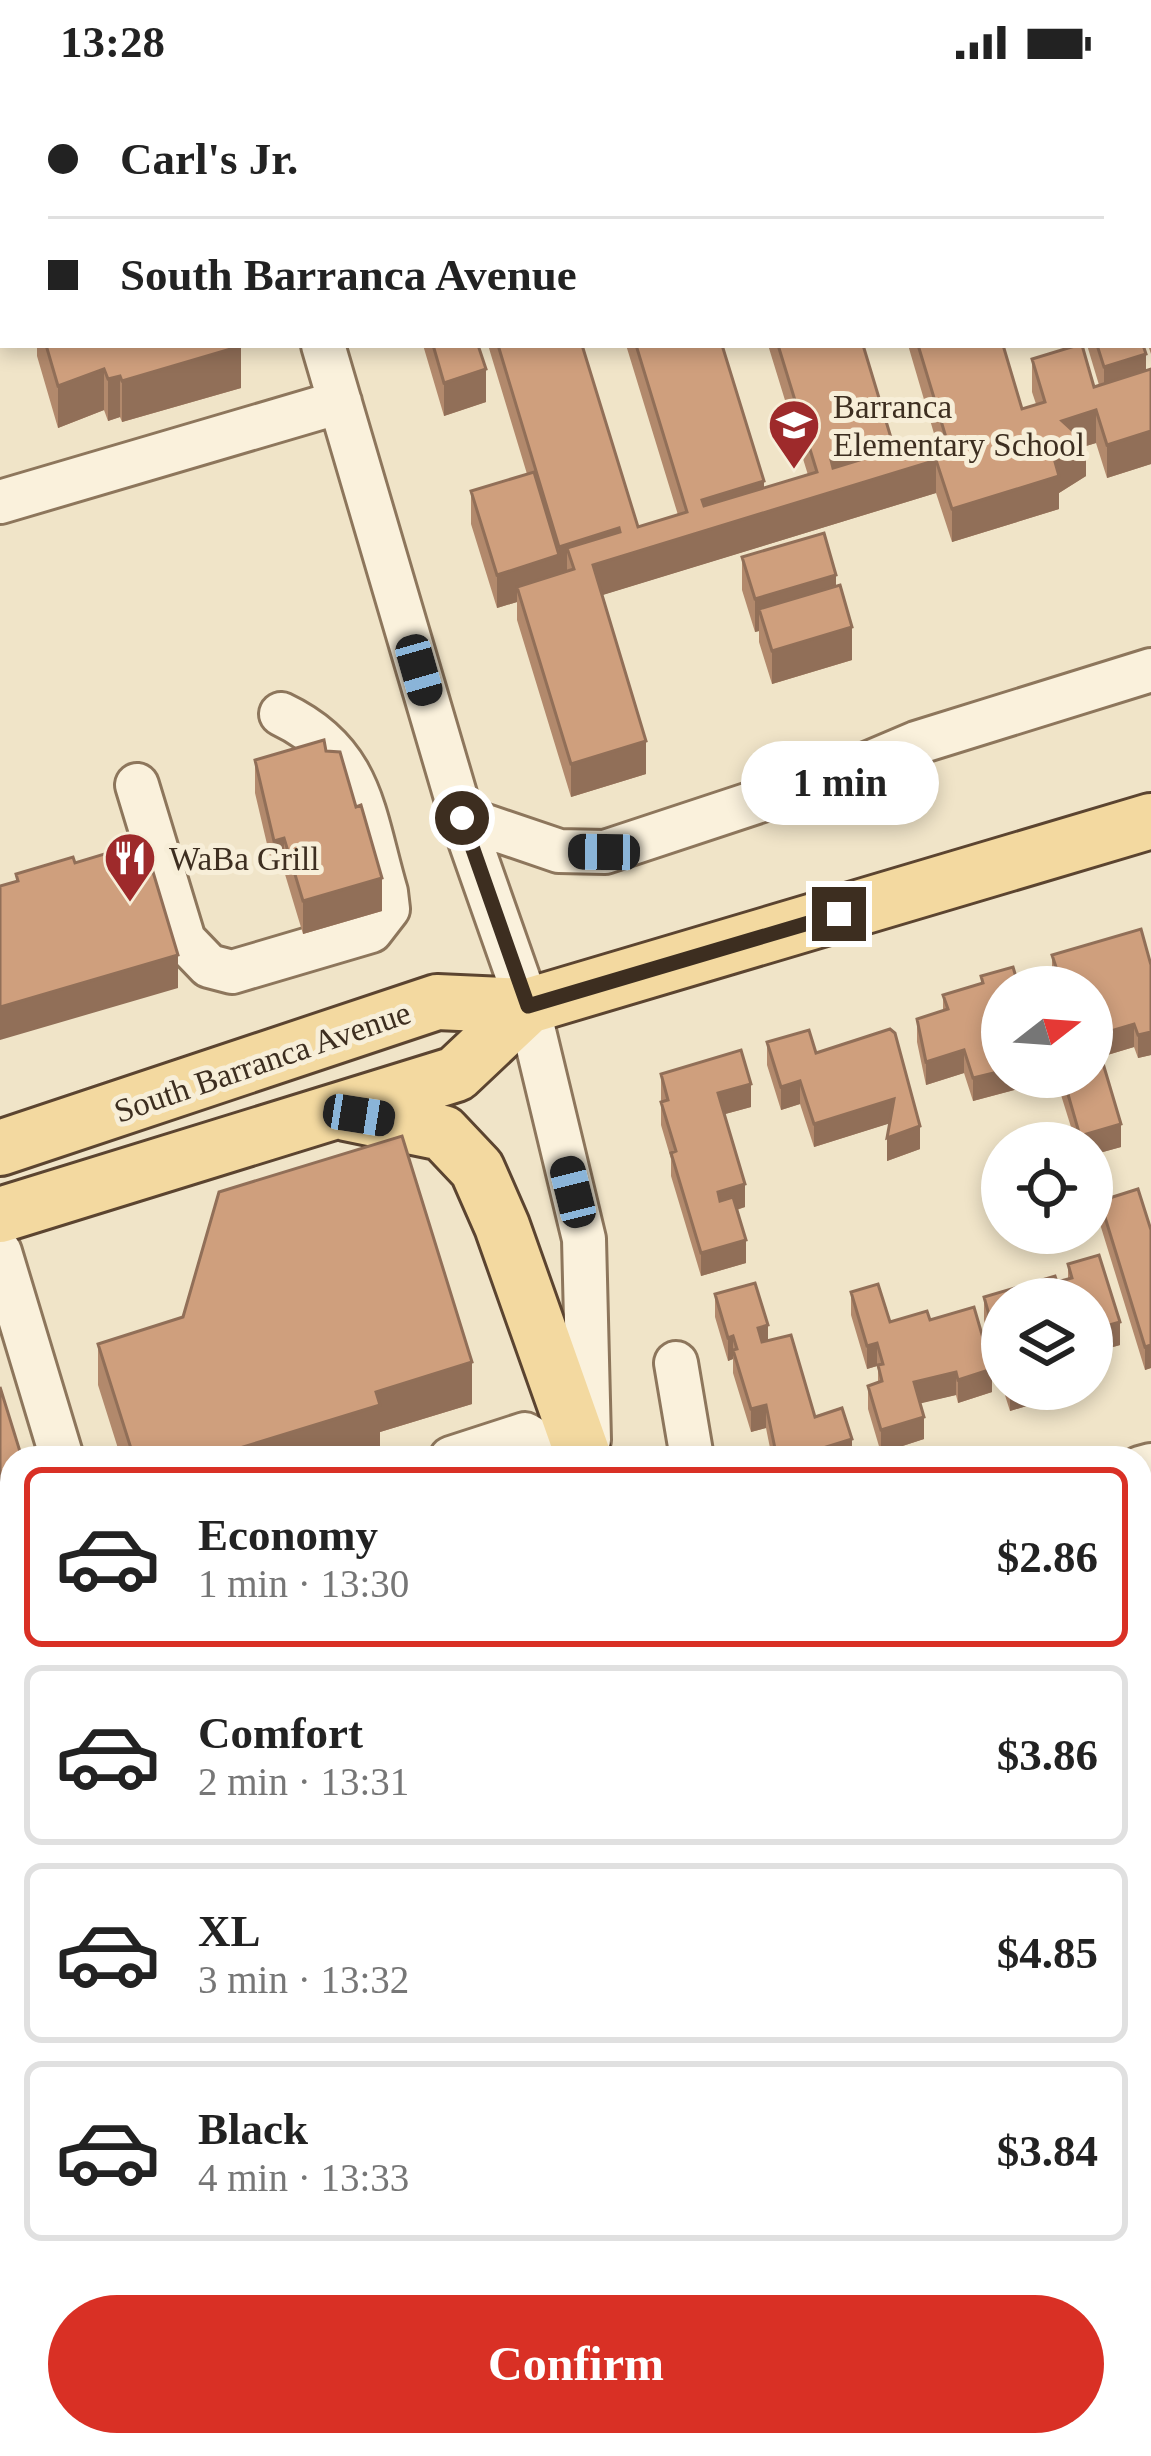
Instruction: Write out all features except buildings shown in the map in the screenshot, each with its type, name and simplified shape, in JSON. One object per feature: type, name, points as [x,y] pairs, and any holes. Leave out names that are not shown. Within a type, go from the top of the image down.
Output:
[{"type":"main road","name":"South Barranca Avenue","points":[[0,1148],[437,1002],[528,1006],[1151,821]]},
{"type":"main road","name":"South Barranca Avenue","points":[[0,1215],[457,1074],[528,1006]]},
{"type":"main road","points":[[332,1111],[443,1133],[477,1169],[583,1446]]},
{"type":"street","points":[[324,348],[462,818],[528,1006],[584,1239],[587,1446]]},
{"type":"street","points":[[0,502],[340,402]]},
{"type":"street","points":[[462,818],[559,851],[604,852],[850,771],[916,743],[1151,670]]},
{"type":"street","points":[[137,785],[184,940],[208,966],[232,972],[371,931],[388,909],[386,892],[350,770],[298,722],[281,714]]},
{"type":"street","points":[[0,1252],[58,1446]]},
{"type":"street","points":[[676,1363],[690,1446]]},
{"type":"street","points":[[487,1446],[525,1433],[546,1446]]},
{"type":"place","name":"Barranca Elementary School","points":[[794,471]]},
{"type":"place","name":"WaBa Grill","points":[[130,904]]},
{"type":"route","points":[[462,818],[528,1006],[839,914]]}]
